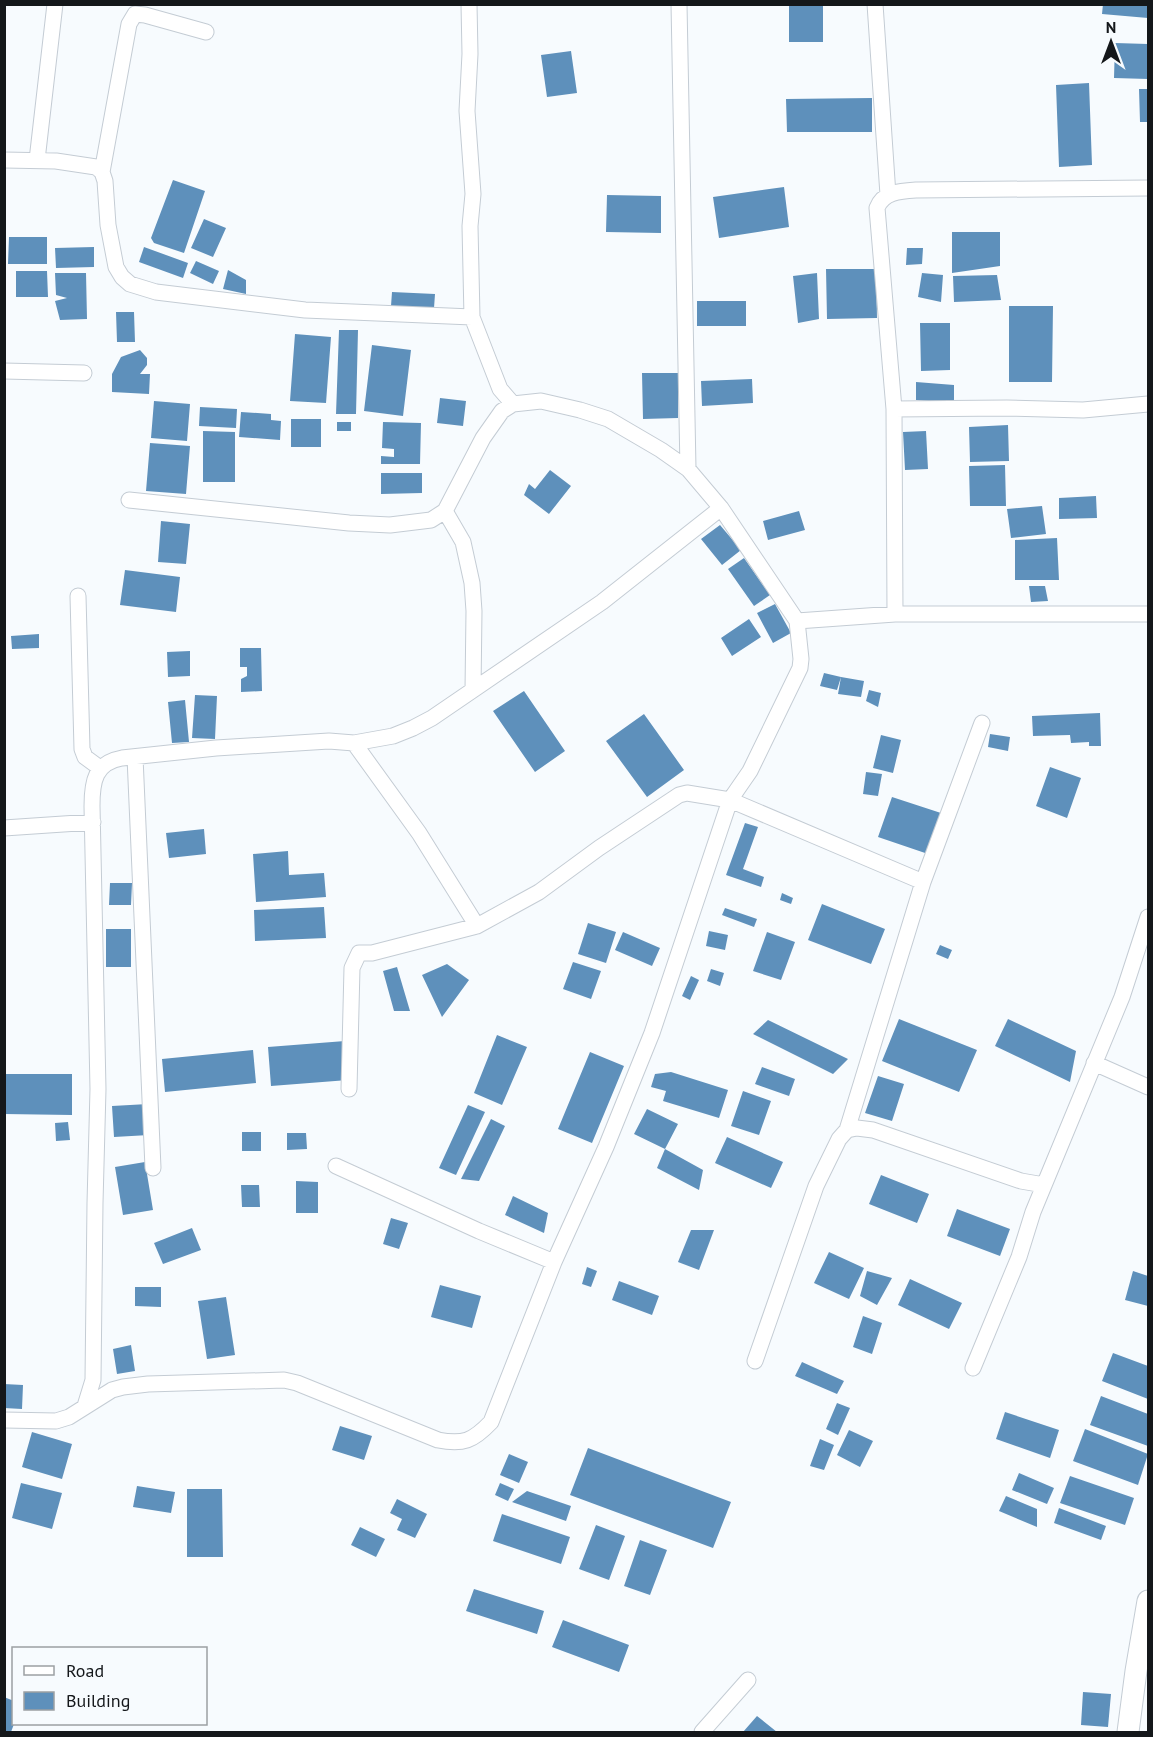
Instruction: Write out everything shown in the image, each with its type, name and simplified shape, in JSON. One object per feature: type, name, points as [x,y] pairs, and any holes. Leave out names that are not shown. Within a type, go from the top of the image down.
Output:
[{"type":"street","points":[[37,160],[55,4]]},
{"type":"street","points":[[469,4],[470,54],[467,111],[473,194],[470,226],[472,317],[500,389],[513,404]]},
{"type":"street","points":[[679,4],[688,469]]},
{"type":"street","points":[[875,4],[888,195]]},
{"type":"street","points":[[206,32],[145,15],[135,14],[129,24],[102,172],[105,181],[109,233],[116,267],[122,277],[130,284],[156,292],[305,310],[472,317]]},
{"type":"street","points":[[4,160],[37,160],[96,167],[102,172]]},
{"type":"street","points":[[895,614],[894,409],[877,208],[880,200],[888,195],[916,190],[1149,188]]},
{"type":"street","points":[[4,371],[84,372]]},
{"type":"street","points":[[4,1420],[56,1421],[69,1417],[112,1390],[148,1384],[284,1380],[297,1383],[438,1440],[453,1443],[468,1441],[479,1435],[490,1422],[554,1262],[606,1147],[651,1033],[730,800],[750,771],[800,668],[797,621],[720,508],[688,469],[662,450],[608,419],[580,410],[541,401],[513,404],[502,411],[483,438],[445,511],[431,520],[390,525],[349,523],[129,500]]},
{"type":"street","points":[[894,409],[1083,410],[1149,404]]},
{"type":"street","points":[[85,1406],[93,1380],[98,1089],[92,791],[100,768],[110,760],[135,756],[329,741],[354,743],[393,735],[413,728],[432,718],[602,602],[720,508]]},
{"type":"street","points":[[445,511],[463,542],[472,583],[473,690]]},
{"type":"street","points":[[78,596],[82,749],[85,757],[100,768]]},
{"type":"street","points":[[797,621],[895,614],[1149,614]]},
{"type":"street","points":[[755,1360],[816,1186],[839,1139],[847,1130],[924,882],[982,723]]},
{"type":"street","points":[[354,743],[419,833],[477,926]]},
{"type":"street","points":[[135,756],[153,1167]]},
{"type":"street","points":[[349,1089],[352,968],[359,954],[372,954],[477,926],[539,892],[599,848],[679,795],[687,793],[730,800],[924,882]]},
{"type":"street","points":[[4,828],[93,822]]},
{"type":"street","points":[[973,1368],[1019,1257],[1044,1185],[1122,997],[1149,917]]},
{"type":"street","points":[[1094,1063],[1149,1087]]},
{"type":"street","points":[[847,1130],[857,1128],[873,1130],[1021,1181],[1044,1185]]},
{"type":"street","points":[[336,1166],[479,1231],[554,1262]]},
{"type":"street","points":[[93,1380],[112,1390]]},
{"type":"street","points":[[1128,1732],[1149,1601]]},
{"type":"street","points":[[702,1732],[748,1680]]},
{"type":"building","points":[[789,4],[823,4],[823,42],[789,42]]},
{"type":"building","points":[[1103,4],[1148,4],[1148,18],[1102,14]]},
{"type":"building","points":[[1115,43],[1148,44],[1148,79],[1114,78]]},
{"type":"building","points":[[571,51],[577,93],[547,97],[541,55]]},
{"type":"building","points":[[1089,83],[1092,165],[1059,167],[1056,85]]},
{"type":"building","points":[[1139,89],[1148,89],[1148,122],[1140,122]]},
{"type":"building","points":[[872,98],[872,132],[787,132],[786,99]]},
{"type":"building","points":[[173,180],[205,191],[184,253],[154,243],[151,238]]},
{"type":"building","points":[[784,187],[789,227],[719,238],[713,197]]},
{"type":"building","points":[[607,195],[661,196],[661,233],[606,232]]},
{"type":"building","points":[[204,219],[226,228],[213,257],[191,248]]},
{"type":"building","points":[[952,232],[1000,232],[1000,266],[952,273]]},
{"type":"building","points":[[9,237],[47,237],[47,264],[8,264]]},
{"type":"building","points":[[94,247],[94,267],[56,268],[55,248]]},
{"type":"building","points":[[144,247],[188,263],[183,278],[139,262]]},
{"type":"building","points":[[907,248],[923,248],[922,264],[906,265]]},
{"type":"building","points":[[196,261],[219,271],[213,284],[190,273]]},
{"type":"building","points":[[826,269],[876,269],[877,318],[827,319]]},
{"type":"building","points":[[228,270],[246,280],[246,294],[223,289]]},
{"type":"building","points":[[16,271],[47,271],[48,297],[16,297]]},
{"type":"building","points":[[55,273],[86,273],[87,319],[60,320],[55,301],[67,298],[56,295]]},
{"type":"building","points":[[817,273],[819,319],[798,323],[793,276]]},
{"type":"building","points":[[922,273],[943,275],[941,302],[918,297]]},
{"type":"building","points":[[997,275],[1001,300],[954,302],[953,276]]},
{"type":"building","points":[[392,292],[435,294],[434,308],[391,306]]},
{"type":"building","points":[[697,301],[746,301],[746,326],[697,326]]},
{"type":"building","points":[[1009,306],[1053,306],[1052,382],[1009,382]]},
{"type":"building","points":[[116,312],[134,312],[135,342],[117,342]]},
{"type":"building","points":[[920,323],[950,323],[950,370],[921,371]]},
{"type":"building","points":[[339,330],[358,330],[356,414],[336,414]]},
{"type":"building","points":[[295,334],[331,337],[326,403],[290,401]]},
{"type":"building","points":[[372,345],[411,350],[403,416],[364,411]]},
{"type":"building","points":[[140,350],[147,358],[147,365],[140,374],[150,374],[149,394],[112,392],[112,374],[121,357]]},
{"type":"building","points":[[642,373],[678,373],[678,418],[643,419]]},
{"type":"building","points":[[752,379],[753,403],[702,406],[701,381]]},
{"type":"building","points":[[916,382],[954,385],[954,403],[916,400]]},
{"type":"building","points":[[440,398],[466,401],[463,426],[437,423]]},
{"type":"building","points":[[154,401],[190,404],[187,441],[151,438]]},
{"type":"building","points":[[200,407],[237,409],[236,428],[199,426]]},
{"type":"building","points":[[241,412],[271,414],[271,420],[281,421],[280,440],[239,437]]},
{"type":"building","points":[[291,419],[321,419],[321,447],[291,447]]},
{"type":"building","points":[[337,422],[351,422],[351,431],[337,431]]},
{"type":"building","points":[[383,422],[421,423],[420,464],[381,464],[381,456],[394,457],[394,449],[382,448]]},
{"type":"building","points":[[1008,425],[1009,461],[970,462],[969,427]]},
{"type":"building","points":[[203,431],[235,432],[235,482],[203,482]]},
{"type":"building","points":[[926,431],[928,469],[905,470],[903,432]]},
{"type":"building","points":[[150,443],[190,446],[186,494],[146,491]]},
{"type":"building","points":[[1005,465],[1006,506],[970,506],[969,466]]},
{"type":"building","points":[[550,470],[571,486],[549,514],[524,495],[529,484],[535,489]]},
{"type":"building","points":[[381,473],[422,473],[422,493],[381,494]]},
{"type":"building","points":[[1096,496],[1097,518],[1059,519],[1059,498]]},
{"type":"building","points":[[1042,506],[1046,534],[1011,538],[1007,509]]},
{"type":"building","points":[[799,511],[805,530],[768,540],[763,521]]},
{"type":"building","points":[[161,521],[190,524],[186,564],[158,562]]},
{"type":"building","points":[[720,525],[741,550],[722,565],[701,539]]},
{"type":"building","points":[[1057,538],[1059,580],[1015,580],[1015,540]]},
{"type":"building","points":[[744,558],[770,595],[754,606],[728,569]]},
{"type":"building","points":[[125,570],[180,577],[176,612],[120,605]]},
{"type":"building","points":[[1029,586],[1045,586],[1048,601],[1031,602]]},
{"type":"building","points":[[775,604],[791,633],[773,643],[757,613]]},
{"type":"building","points":[[749,619],[761,637],[732,656],[721,638]]},
{"type":"building","points":[[39,634],[39,648],[12,649],[11,636]]},
{"type":"building","points":[[240,648],[261,648],[262,691],[241,692],[241,679],[247,676],[247,667],[240,667]]},
{"type":"building","points":[[190,651],[190,676],[168,677],[167,652]]},
{"type":"building","points":[[824,673],[841,677],[837,690],[820,686]]},
{"type":"building","points":[[841,677],[864,681],[861,697],[838,694]]},
{"type":"building","points":[[869,690],[881,693],[878,707],[866,701]]},
{"type":"building","points":[[524,691],[565,751],[535,772],[493,711]]},
{"type":"building","points":[[195,695],[217,696],[215,739],[192,738]]},
{"type":"building","points":[[185,700],[189,742],[172,743],[168,702]]},
{"type":"building","points":[[1100,713],[1101,746],[1089,746],[1089,742],[1071,743],[1070,735],[1033,736],[1032,716]]},
{"type":"building","points":[[644,714],[684,770],[647,797],[606,741]]},
{"type":"building","points":[[990,734],[1010,737],[1008,751],[988,747]]},
{"type":"building","points":[[881,735],[901,740],[893,773],[873,768]]},
{"type":"building","points":[[1050,767],[1081,778],[1067,818],[1036,806]]},
{"type":"building","points":[[866,772],[882,774],[878,796],[863,794]]},
{"type":"building","points":[[892,797],[944,814],[931,855],[878,837]]},
{"type":"building","points":[[745,823],[758,827],[743,869],[764,877],[761,887],[726,875]]},
{"type":"building","points":[[204,829],[206,854],[169,858],[166,833]]},
{"type":"building","points":[[288,851],[289,875],[324,873],[326,897],[256,902],[253,854]]},
{"type":"building","points":[[110,883],[132,883],[131,905],[109,905]]},
{"type":"building","points":[[782,893],[793,898],[791,904],[780,900]]},
{"type":"building","points":[[822,904],[885,929],[871,964],[808,940]]},
{"type":"building","points":[[324,907],[326,938],[255,941],[254,910]]},
{"type":"building","points":[[725,908],[757,919],[754,927],[722,915]]},
{"type":"building","points":[[588,923],[616,932],[606,963],[578,954]]},
{"type":"building","points":[[106,929],[131,929],[131,967],[106,967]]},
{"type":"building","points":[[709,931],[728,935],[725,950],[706,946]]},
{"type":"building","points":[[623,932],[660,948],[652,966],[615,950]]},
{"type":"building","points":[[767,932],[795,942],[781,980],[753,971]]},
{"type":"building","points":[[940,945],[952,950],[948,959],[936,954]]},
{"type":"building","points":[[573,962],[601,971],[591,999],[563,989]]},
{"type":"building","points":[[447,964],[469,980],[442,1017],[422,975]]},
{"type":"building","points":[[397,967],[410,1011],[394,1011],[383,971]]},
{"type":"building","points":[[711,969],[724,973],[720,986],[707,981]]},
{"type":"building","points":[[691,976],[699,980],[690,1000],[682,996]]},
{"type":"building","points":[[899,1019],[977,1050],[959,1092],[882,1061]]},
{"type":"building","points":[[1008,1019],[1076,1051],[1070,1082],[995,1046]]},
{"type":"building","points":[[768,1020],[848,1059],[833,1074],[753,1034]]},
{"type":"building","points":[[497,1035],[527,1047],[502,1105],[474,1093]]},
{"type":"building","points":[[345,1041],[348,1080],[271,1086],[268,1047]]},
{"type":"building","points":[[253,1050],[256,1083],[165,1092],[162,1059]]},
{"type":"building","points":[[590,1052],[624,1066],[592,1143],[558,1129]]},
{"type":"building","points":[[762,1067],[795,1079],[789,1096],[755,1084]]},
{"type":"building","points":[[671,1072],[728,1090],[719,1118],[663,1101],[666,1091],[651,1087],[655,1074]]},
{"type":"building","points":[[4,1074],[72,1074],[72,1115],[4,1114]]},
{"type":"building","points":[[878,1076],[904,1084],[892,1121],[865,1113]]},
{"type":"building","points":[[743,1091],[771,1101],[759,1135],[731,1126]]},
{"type":"building","points":[[148,1104],[149,1135],[114,1137],[112,1106]]},
{"type":"building","points":[[468,1105],[485,1112],[456,1175],[439,1168]]},
{"type":"building","points":[[647,1109],[678,1124],[665,1149],[634,1134]]},
{"type":"building","points":[[491,1119],[505,1126],[479,1181],[461,1179]]},
{"type":"building","points":[[68,1122],[70,1140],[56,1141],[55,1123]]},
{"type":"building","points":[[242,1132],[261,1132],[261,1151],[242,1151]]},
{"type":"building","points":[[287,1133],[306,1133],[307,1149],[287,1150]]},
{"type":"building","points":[[727,1137],[783,1162],[771,1188],[715,1163]]},
{"type":"building","points":[[665,1149],[703,1170],[699,1190],[657,1168]]},
{"type":"building","points":[[145,1162],[153,1210],[123,1215],[115,1167]]},
{"type":"building","points":[[881,1175],[929,1194],[917,1223],[869,1204]]},
{"type":"building","points":[[296,1181],[318,1182],[318,1213],[296,1213]]},
{"type":"building","points":[[241,1185],[259,1185],[260,1207],[242,1207]]},
{"type":"building","points":[[513,1196],[548,1213],[544,1233],[505,1215]]},
{"type":"building","points":[[957,1209],[1010,1229],[1000,1256],[947,1236]]},
{"type":"building","points":[[391,1218],[408,1223],[399,1249],[383,1244]]},
{"type":"building","points":[[192,1228],[201,1250],[163,1264],[154,1243]]},
{"type":"building","points":[[691,1230],[714,1230],[699,1270],[678,1262]]},
{"type":"building","points":[[829,1252],[864,1268],[849,1299],[814,1283]]},
{"type":"building","points":[[587,1267],[597,1271],[591,1287],[582,1284]]},
{"type":"building","points":[[867,1271],[892,1278],[877,1305],[860,1296]]},
{"type":"building","points":[[1133,1271],[1148,1276],[1148,1306],[1125,1300]]},
{"type":"building","points":[[910,1279],[962,1303],[949,1329],[898,1305]]},
{"type":"building","points":[[619,1281],[659,1296],[652,1315],[612,1300]]},
{"type":"building","points":[[440,1285],[481,1296],[472,1328],[431,1317]]},
{"type":"building","points":[[135,1287],[161,1287],[161,1307],[135,1306]]},
{"type":"building","points":[[226,1297],[235,1355],[207,1359],[198,1301]]},
{"type":"building","points":[[863,1316],[882,1323],[872,1354],[853,1347]]},
{"type":"building","points":[[131,1345],[135,1371],[117,1374],[113,1349]]},
{"type":"building","points":[[1113,1353],[1148,1366],[1148,1399],[1102,1381]]},
{"type":"building","points":[[802,1362],[844,1381],[837,1394],[795,1376]]},
{"type":"building","points":[[4,1384],[23,1385],[22,1409],[4,1408]]},
{"type":"building","points":[[1101,1396],[1148,1414],[1148,1446],[1090,1425]]},
{"type":"building","points":[[837,1403],[850,1408],[838,1435],[826,1429]]},
{"type":"building","points":[[1005,1412],[1059,1430],[1050,1458],[996,1439]]},
{"type":"building","points":[[340,1426],[372,1436],[364,1460],[332,1450]]},
{"type":"building","points":[[1085,1429],[1148,1454],[1138,1485],[1073,1461]]},
{"type":"building","points":[[849,1430],[873,1441],[860,1467],[837,1455]]},
{"type":"building","points":[[32,1432],[72,1444],[62,1479],[22,1467]]},
{"type":"building","points":[[820,1439],[834,1445],[824,1470],[810,1466]]},
{"type":"building","points":[[588,1448],[731,1502],[713,1548],[570,1495]]},
{"type":"building","points":[[509,1454],[528,1462],[519,1483],[500,1475]]},
{"type":"building","points":[[1019,1473],[1054,1488],[1047,1504],[1012,1490]]},
{"type":"building","points":[[1070,1476],[1134,1498],[1125,1525],[1060,1503]]},
{"type":"building","points":[[21,1483],[62,1493],[52,1529],[12,1518]]},
{"type":"building","points":[[500,1483],[514,1489],[508,1501],[495,1495]]},
{"type":"building","points":[[137,1486],[175,1492],[171,1513],[133,1507]]},
{"type":"building","points":[[187,1489],[222,1489],[223,1557],[187,1557]]},
{"type":"building","points":[[527,1491],[571,1506],[566,1521],[512,1502]]},
{"type":"building","points":[[1006,1496],[1037,1509],[1037,1527],[999,1511]]},
{"type":"building","points":[[397,1499],[427,1514],[415,1538],[397,1530],[402,1519],[390,1513]]},
{"type":"building","points":[[1059,1508],[1106,1526],[1101,1540],[1054,1523]]},
{"type":"building","points":[[502,1514],[570,1537],[561,1564],[493,1541]]},
{"type":"building","points":[[596,1525],[625,1536],[609,1580],[579,1569]]},
{"type":"building","points":[[360,1527],[385,1539],[376,1557],[351,1545]]},
{"type":"building","points":[[640,1540],[667,1550],[650,1595],[624,1586]]},
{"type":"building","points":[[474,1589],[544,1611],[537,1634],[466,1611]]},
{"type":"building","points":[[563,1620],[629,1645],[619,1672],[552,1647]]},
{"type":"building","points":[[1083,1692],[1111,1694],[1108,1727],[1081,1725]]},
{"type":"building","points":[[4,1697],[12,1700],[14,1725],[11,1732],[4,1731]]},
{"type":"building","points":[[757,1716],[777,1732],[743,1732]]}]
